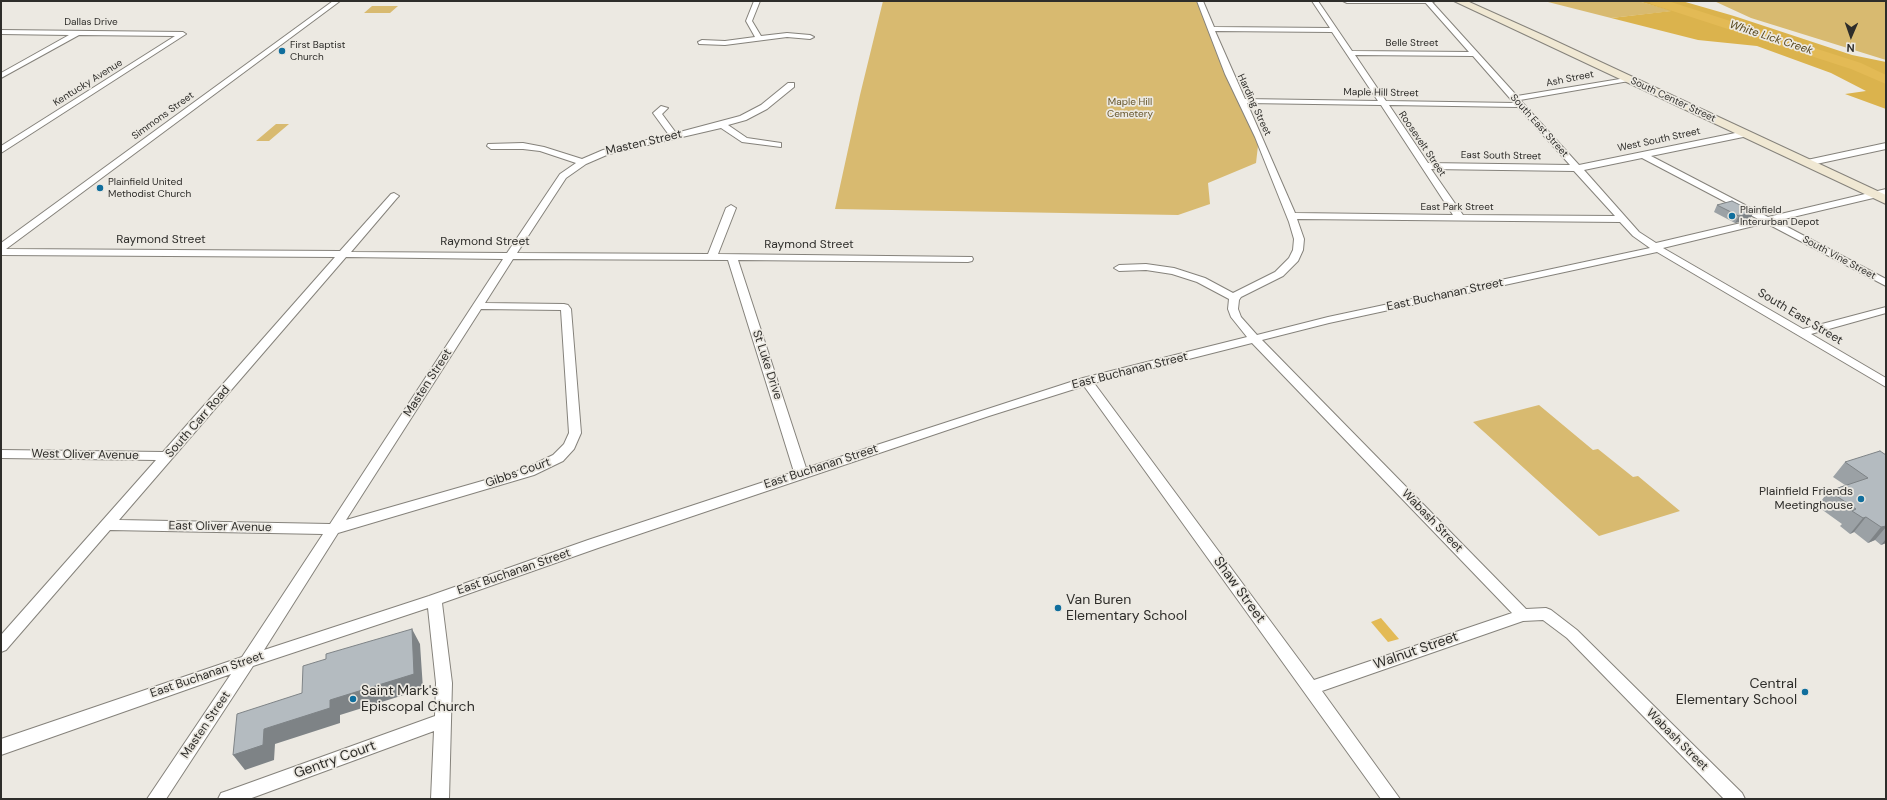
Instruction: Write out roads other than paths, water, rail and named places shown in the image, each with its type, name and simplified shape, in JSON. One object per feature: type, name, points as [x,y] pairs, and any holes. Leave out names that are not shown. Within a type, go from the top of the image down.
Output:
[{"type":"main road","name":"South Center Street","points":[[1459,1],[1630,79],[1807,163],[1883,196]]},
{"type":"street","name":"Simmons Street","points":[[1,248],[337,1]]},
{"type":"street","points":[[757,1],[749,21],[759,38]]},
{"type":"street","name":"Harding Street","points":[[1200,1],[1241,101],[1259,137],[1292,216]]},
{"type":"street","name":"Roosevelt Street","points":[[1315,1],[1460,218]]},
{"type":"street","points":[[1347,1],[1431,1]]},
{"type":"street","name":"South East Street","points":[[1427,1],[1636,234],[1656,248],[1886,384]]},
{"type":"street","points":[[1212,29],[1334,30]]},
{"type":"street","name":"Dallas Drive","points":[[1,32],[180,33]]},
{"type":"street","points":[[1,76],[78,32]]},
{"type":"street","name":"Kentucky Avenue","points":[[1,150],[183,34],[180,33]]},
{"type":"street","points":[[702,42],[725,43],[787,35],[810,37]]},
{"type":"street","name":"Belle Street","points":[[1349,53],[1474,54]]},
{"type":"street","name":"Ash Street","points":[[1518,102],[1630,79]]},
{"type":"street","name":"Masten Street","points":[[156,799],[249,660],[477,306],[564,176],[583,162],[606,152],[722,125],[756,112],[791,85]]},
{"type":"street","name":"Maple Hill Street","points":[[1241,101],[1383,103],[1518,102]]},
{"type":"street","points":[[664,108],[656,113],[674,136]]},
{"type":"street","points":[[722,125],[745,140],[778,145]]},
{"type":"street","name":"West South Street","points":[[1577,168],[1745,134]]},
{"type":"street","points":[[491,146],[529,147],[583,162]]},
{"type":"street","points":[[1807,163],[1886,146]]},
{"type":"street","name":"South Vine Street","points":[[1643,155],[1886,283]]},
{"type":"street","name":"East South Street","points":[[1425,166],[1577,168]]},
{"type":"street","name":"South Carr Road","points":[[1,646],[394,196]]},
{"type":"street","name":"East Buchanan Street","points":[[1,747],[249,660],[434,600],[801,473],[1087,381],[1254,338],[1413,301],[1656,248],[1768,221],[1883,196]]},
{"type":"street","points":[[712,257],[731,208]]},
{"type":"street","points":[[1119,268],[1146,267],[1174,271],[1201,280],[1235,298],[1244,290],[1279,274],[1294,259],[1298,250],[1299,239],[1292,216]]},
{"type":"street","name":"East Park Street","points":[[1292,216],[1623,219]]},
{"type":"street","name":"Raymond Street","points":[[1,252],[968,259]]},
{"type":"street","name":"St Luke Drive","points":[[732,257],[801,473]]},
{"type":"street","name":"Wabash Street","points":[[1235,298],[1233,309],[1236,317],[1254,338],[1523,615],[1546,614],[1572,634],[1736,799]]},
{"type":"street","name":"Gibbs Court","points":[[334,529],[529,472],[558,458],[570,446],[575,433],[566,309],[477,306]]},
{"type":"street","points":[[1802,334],[1886,310]]},
{"type":"street","name":"Shaw Street","points":[[1087,381],[1391,799]]},
{"type":"street","name":"West Oliver Avenue","points":[[1,454],[168,456]]},
{"type":"street","name":"East Oliver Avenue","points":[[107,526],[334,529]]},
{"type":"street","points":[[434,600],[444,683],[440,799]]},
{"type":"street","name":"Walnut Street","points":[[1310,688],[1523,615]]},
{"type":"street","name":"Gentry Court","points":[[227,799],[443,720]]},
{"type":"waterway","name":"White Lick Creek","points":[[1655,1],[1856,66],[1886,80]]},
{"type":"place","name":"First Baptist Church","points":[[282,51]]},
{"type":"place","name":"Plainfield United Methodist Church","points":[[100,188]]},
{"type":"place","name":"Plainfield Interurban Depot","points":[[1732,216]]},
{"type":"place","name":"Plainfield Friends Meetinghouse","points":[[1861,499]]},
{"type":"place","name":"Van Buren Elementary School","points":[[1058,608]]},
{"type":"place","name":"Central Elementary School","points":[[1805,692]]},
{"type":"place","name":"Saint Mark's Episcopal Church","points":[[353,699]]},
{"type":"park label","name":"Maple Hill Cemetery","points":[[1130,108]]}]
